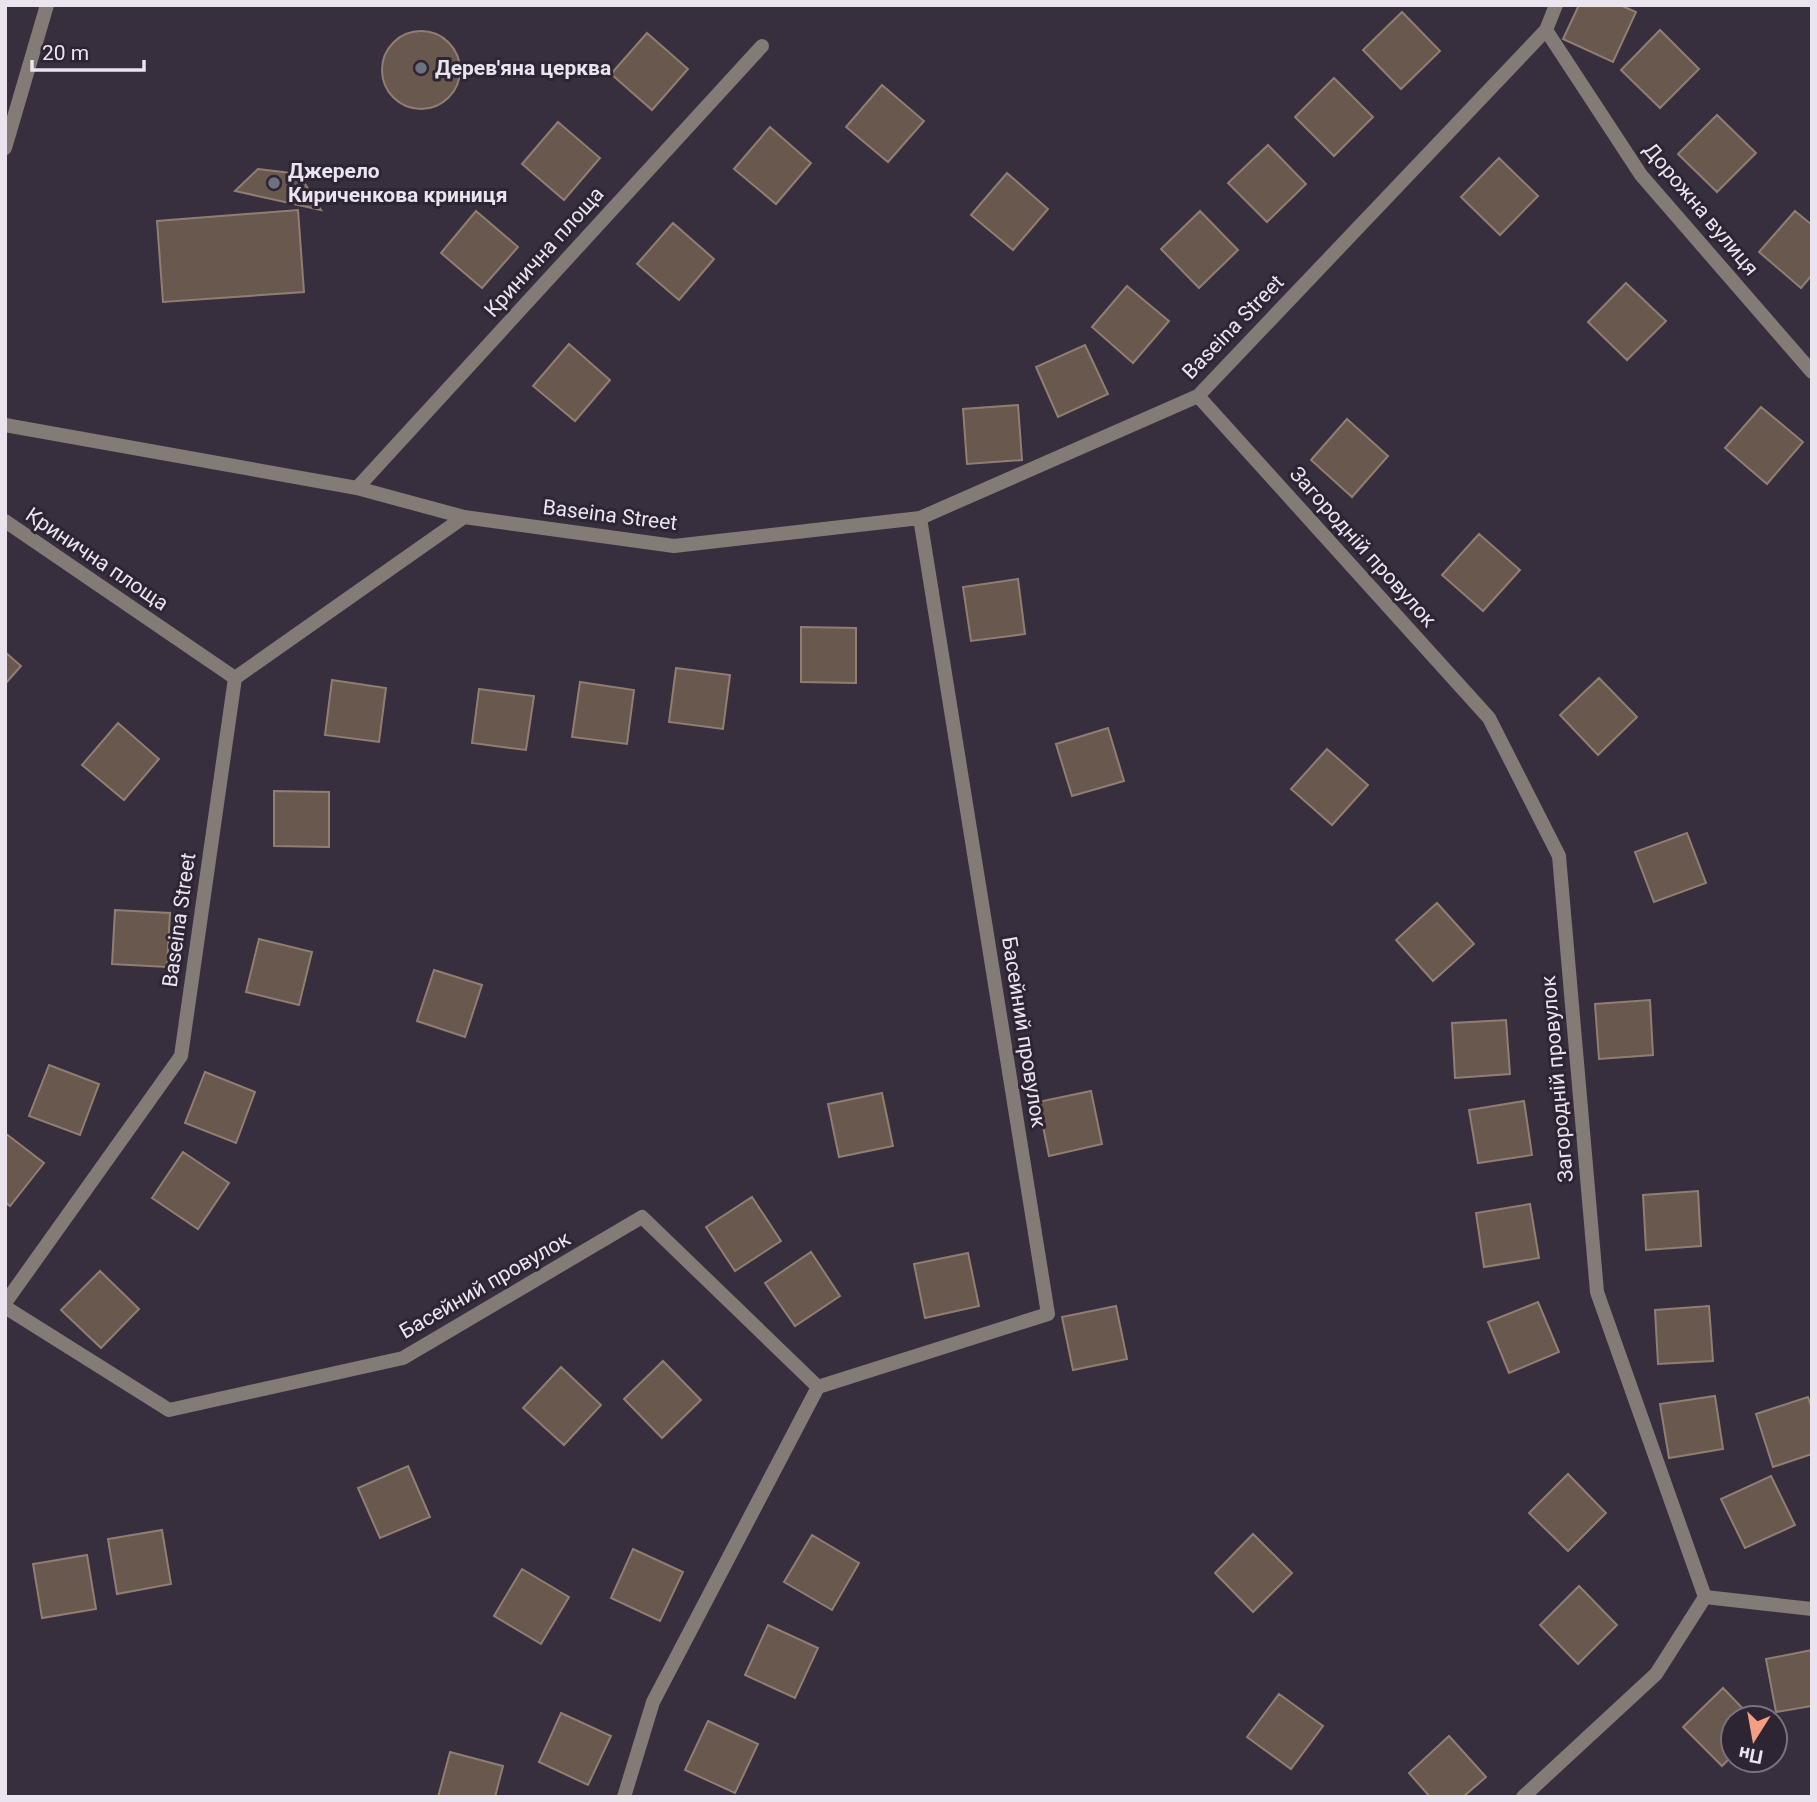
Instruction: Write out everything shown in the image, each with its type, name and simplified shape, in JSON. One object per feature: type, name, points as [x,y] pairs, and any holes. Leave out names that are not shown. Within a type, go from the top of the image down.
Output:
[{"type":"street","points":[[5,148],[47,5]]},
{"type":"street","name":"Baseina Street","points":[[464,517],[674,546],[920,518],[1198,396],[1546,30],[1556,5]]},
{"type":"street","name":"Дорожна вулиця","points":[[1546,30],[1641,175],[1812,372]]},
{"type":"street","name":"Кринична площа","points":[[357,488],[762,46]]},
{"type":"street","name":"Загородній провулок","points":[[1198,396],[1489,718],[1559,856],[1597,1292],[1704,1597]]},
{"type":"street","points":[[5,425],[357,488],[464,517]]},
{"type":"street","points":[[235,678],[464,517]]},
{"type":"street","name":"Басейний провулок","points":[[5,1305],[169,1409],[403,1358],[642,1217],[818,1387],[1048,1314],[920,518]]},
{"type":"street","name":"Кринична площа","points":[[5,521],[235,678]]},
{"type":"street","name":"Baseina Street","points":[[5,1305],[181,1056],[235,678]]},
{"type":"street","points":[[624,1797],[653,1702],[818,1387]]},
{"type":"street","points":[[1523,1797],[1656,1674],[1704,1597],[1812,1609]]},
{"type":"building","points":[[1579,5],[1620,5],[1636,12],[1613,62],[1563,39]]},
{"type":"building","points":[[1402,12],[1440,51],[1401,89],[1363,50]]},
{"type":"building","points":[[1660,30],[1699,69],[1660,108],[1621,70]]},
{"type":"building","name":"Дерев'яна церква","points":[[421,31],[436,34],[453,48],[460,70],[457,85],[443,102],[421,109],[406,106],[389,92],[382,70],[385,55],[399,38]]},
{"type":"building","points":[[647,33],[688,69],[652,110],[611,74]]},
{"type":"building","points":[[1334,78],[1373,117],[1334,156],[1295,117]]},
{"type":"building","points":[[882,85],[924,121],[888,162],[846,127]]},
{"type":"building","points":[[1717,115],[1756,153],[1717,192],[1678,154]]},
{"type":"building","points":[[558,122],[600,158],[564,200],[522,164]]},
{"type":"building","points":[[770,127],[811,163],[776,204],[734,169]]},
{"type":"building","points":[[1268,145],[1306,184],[1267,222],[1228,183]]},
{"type":"building","points":[[1499,158],[1538,196],[1500,235],[1461,197]]},
{"type":"building","name":"Джерело Кириченкова криниця","points":[[258,169],[299,174],[321,210],[235,191]]},
{"type":"building","points":[[1007,173],[1048,209],[1013,250],[971,215]]},
{"type":"building","points":[[298,210],[304,292],[163,302],[157,221]]},
{"type":"building","points":[[476,211],[518,247],[482,288],[441,253]]},
{"type":"building","points":[[1200,211],[1238,250],[1199,288],[1161,249]]},
{"type":"building","points":[[1795,211],[1812,225],[1812,275],[1801,288],[1759,252]]},
{"type":"building","points":[[673,223],[714,259],[679,300],[637,264]]},
{"type":"building","points":[[1626,283],[1666,321],[1627,360],[1588,322]]},
{"type":"building","points":[[1127,286],[1169,321],[1133,363],[1092,327]]},
{"type":"building","points":[[569,344],[610,380],[575,421],[533,386]]},
{"type":"building","points":[[1085,345],[1108,394],[1058,417],[1036,367]]},
{"type":"building","points":[[1018,405],[1022,460],[967,464],[963,409]]},
{"type":"building","points":[[1761,407],[1803,442],[1767,484],[1725,448]]},
{"type":"building","points":[[1347,419],[1388,456],[1352,497],[1311,460]]},
{"type":"building","points":[[1479,534],[1520,570],[1483,611],[1442,575]]},
{"type":"building","points":[[1018,579],[1025,634],[971,641],[963,587]]},
{"type":"building","points":[[801,627],[856,628],[856,683],[801,682]]},
{"type":"building","points":[[5,652],[21,666],[5,684]]},
{"type":"building","points":[[676,668],[730,675],[723,729],[669,722]]},
{"type":"building","points":[[1599,678],[1637,717],[1598,755],[1560,715]]},
{"type":"building","points":[[332,680],[386,688],[379,742],[325,735]]},
{"type":"building","points":[[580,682],[634,690],[627,744],[572,737]]},
{"type":"building","points":[[479,689],[534,696],[526,750],[472,743]]},
{"type":"building","points":[[118,723],[159,759],[124,800],[82,765]]},
{"type":"building","points":[[1108,728],[1124,781],[1072,796],[1056,744]]},
{"type":"building","points":[[1327,749],[1368,785],[1332,825],[1291,789]]},
{"type":"building","points":[[274,791],[329,792],[329,847],[274,846]]},
{"type":"building","points":[[1687,833],[1706,883],[1654,902],[1635,852]]},
{"type":"building","points":[[1437,903],[1474,944],[1433,981],[1396,940]]},
{"type":"building","points":[[115,910],[170,913],[167,967],[112,964]]},
{"type":"building","points":[[259,939],[312,952],[299,1005],[246,992]]},
{"type":"building","points":[[434,970],[482,985],[465,1037],[417,1021]]},
{"type":"building","points":[[1650,1000],[1653,1055],[1599,1059],[1595,1004]]},
{"type":"building","points":[[1506,1020],[1510,1074],[1455,1078],[1452,1023]]},
{"type":"building","points":[[49,1065],[99,1084],[80,1135],[29,1116]]},
{"type":"building","points":[[205,1072],[255,1092],[236,1143],[185,1123]]},
{"type":"building","points":[[1091,1091],[1102,1144],[1049,1156],[1038,1102]]},
{"type":"building","points":[[882,1093],[893,1146],[839,1157],[828,1104]]},
{"type":"building","points":[[1524,1101],[1532,1155],[1478,1163],[1469,1110]]},
{"type":"building","points":[[5,1133],[44,1163],[10,1206],[5,1202]]},
{"type":"building","points":[[183,1152],[229,1183],[198,1229],[152,1198]]},
{"type":"building","points":[[1698,1191],[1701,1246],[1646,1250],[1643,1195]]},
{"type":"building","points":[[752,1197],[781,1241],[735,1271],[706,1227]]},
{"type":"building","points":[[1530,1204],[1539,1258],[1484,1267],[1476,1213]]},
{"type":"building","points":[[811,1252],[840,1296],[795,1326],[765,1283]]},
{"type":"building","points":[[968,1253],[979,1306],[925,1318],[914,1264]]},
{"type":"building","points":[[100,1271],[139,1309],[101,1348],[61,1310]]},
{"type":"building","points":[[1538,1302],[1559,1352],[1509,1373],[1488,1322]]},
{"type":"building","points":[[1116,1306],[1127,1359],[1073,1370],[1062,1317]]},
{"type":"building","points":[[1709,1306],[1713,1361],[1658,1364],[1655,1310]]},
{"type":"building","points":[[663,1361],[701,1400],[662,1438],[624,1399]]},
{"type":"building","points":[[561,1367],[601,1405],[564,1445],[523,1408]]},
{"type":"building","points":[[1715,1396],[1723,1449],[1669,1458],[1660,1404]]},
{"type":"building","points":[[1808,1397],[1812,1409],[1812,1454],[1773,1467],[1756,1414]]},
{"type":"building","points":[[408,1466],[430,1517],[380,1538],[358,1488]]},
{"type":"building","points":[[1568,1474],[1606,1513],[1568,1551],[1529,1513]]},
{"type":"building","points":[[1771,1476],[1795,1525],[1745,1548],[1721,1499]]},
{"type":"building","points":[[162,1530],[171,1584],[117,1594],[108,1539]]},
{"type":"building","points":[[1253,1534],[1292,1573],[1253,1612],[1215,1573]]},
{"type":"building","points":[[812,1535],[859,1563],[832,1610],[784,1582]]},
{"type":"building","points":[[633,1549],[683,1572],[660,1621],[611,1598]]},
{"type":"building","points":[[87,1555],[96,1609],[42,1618],[33,1564]]},
{"type":"building","points":[[522,1569],[569,1597],[541,1644],[494,1616]]},
{"type":"building","points":[[1579,1586],[1617,1625],[1578,1664],[1540,1625]]},
{"type":"building","points":[[768,1625],[818,1648],[795,1698],[745,1675]]},
{"type":"building","points":[[1812,1650],[1812,1706],[1789,1710],[1789,1704],[1774,1704],[1766,1659]]},
{"type":"building","points":[[1723,1688],[1738,1704],[1719,1704],[1719,1763],[1683,1727]]},
{"type":"building","points":[[1279,1694],[1323,1726],[1291,1769],[1247,1737]]},
{"type":"building","points":[[561,1713],[611,1736],[588,1785],[539,1762]]},
{"type":"building","points":[[708,1721],[758,1744],[735,1793],[685,1770]]},
{"type":"building","points":[[1449,1736],[1486,1777],[1463,1797],[1430,1797],[1409,1773]]},
{"type":"building","points":[[450,1752],[503,1766],[495,1797],[438,1797]]},
{"type":"place","name":"Дерев'яна церква","points":[[421,68]]},
{"type":"place","name":"Джерело Кириченкова криниця","points":[[274,183]]}]
